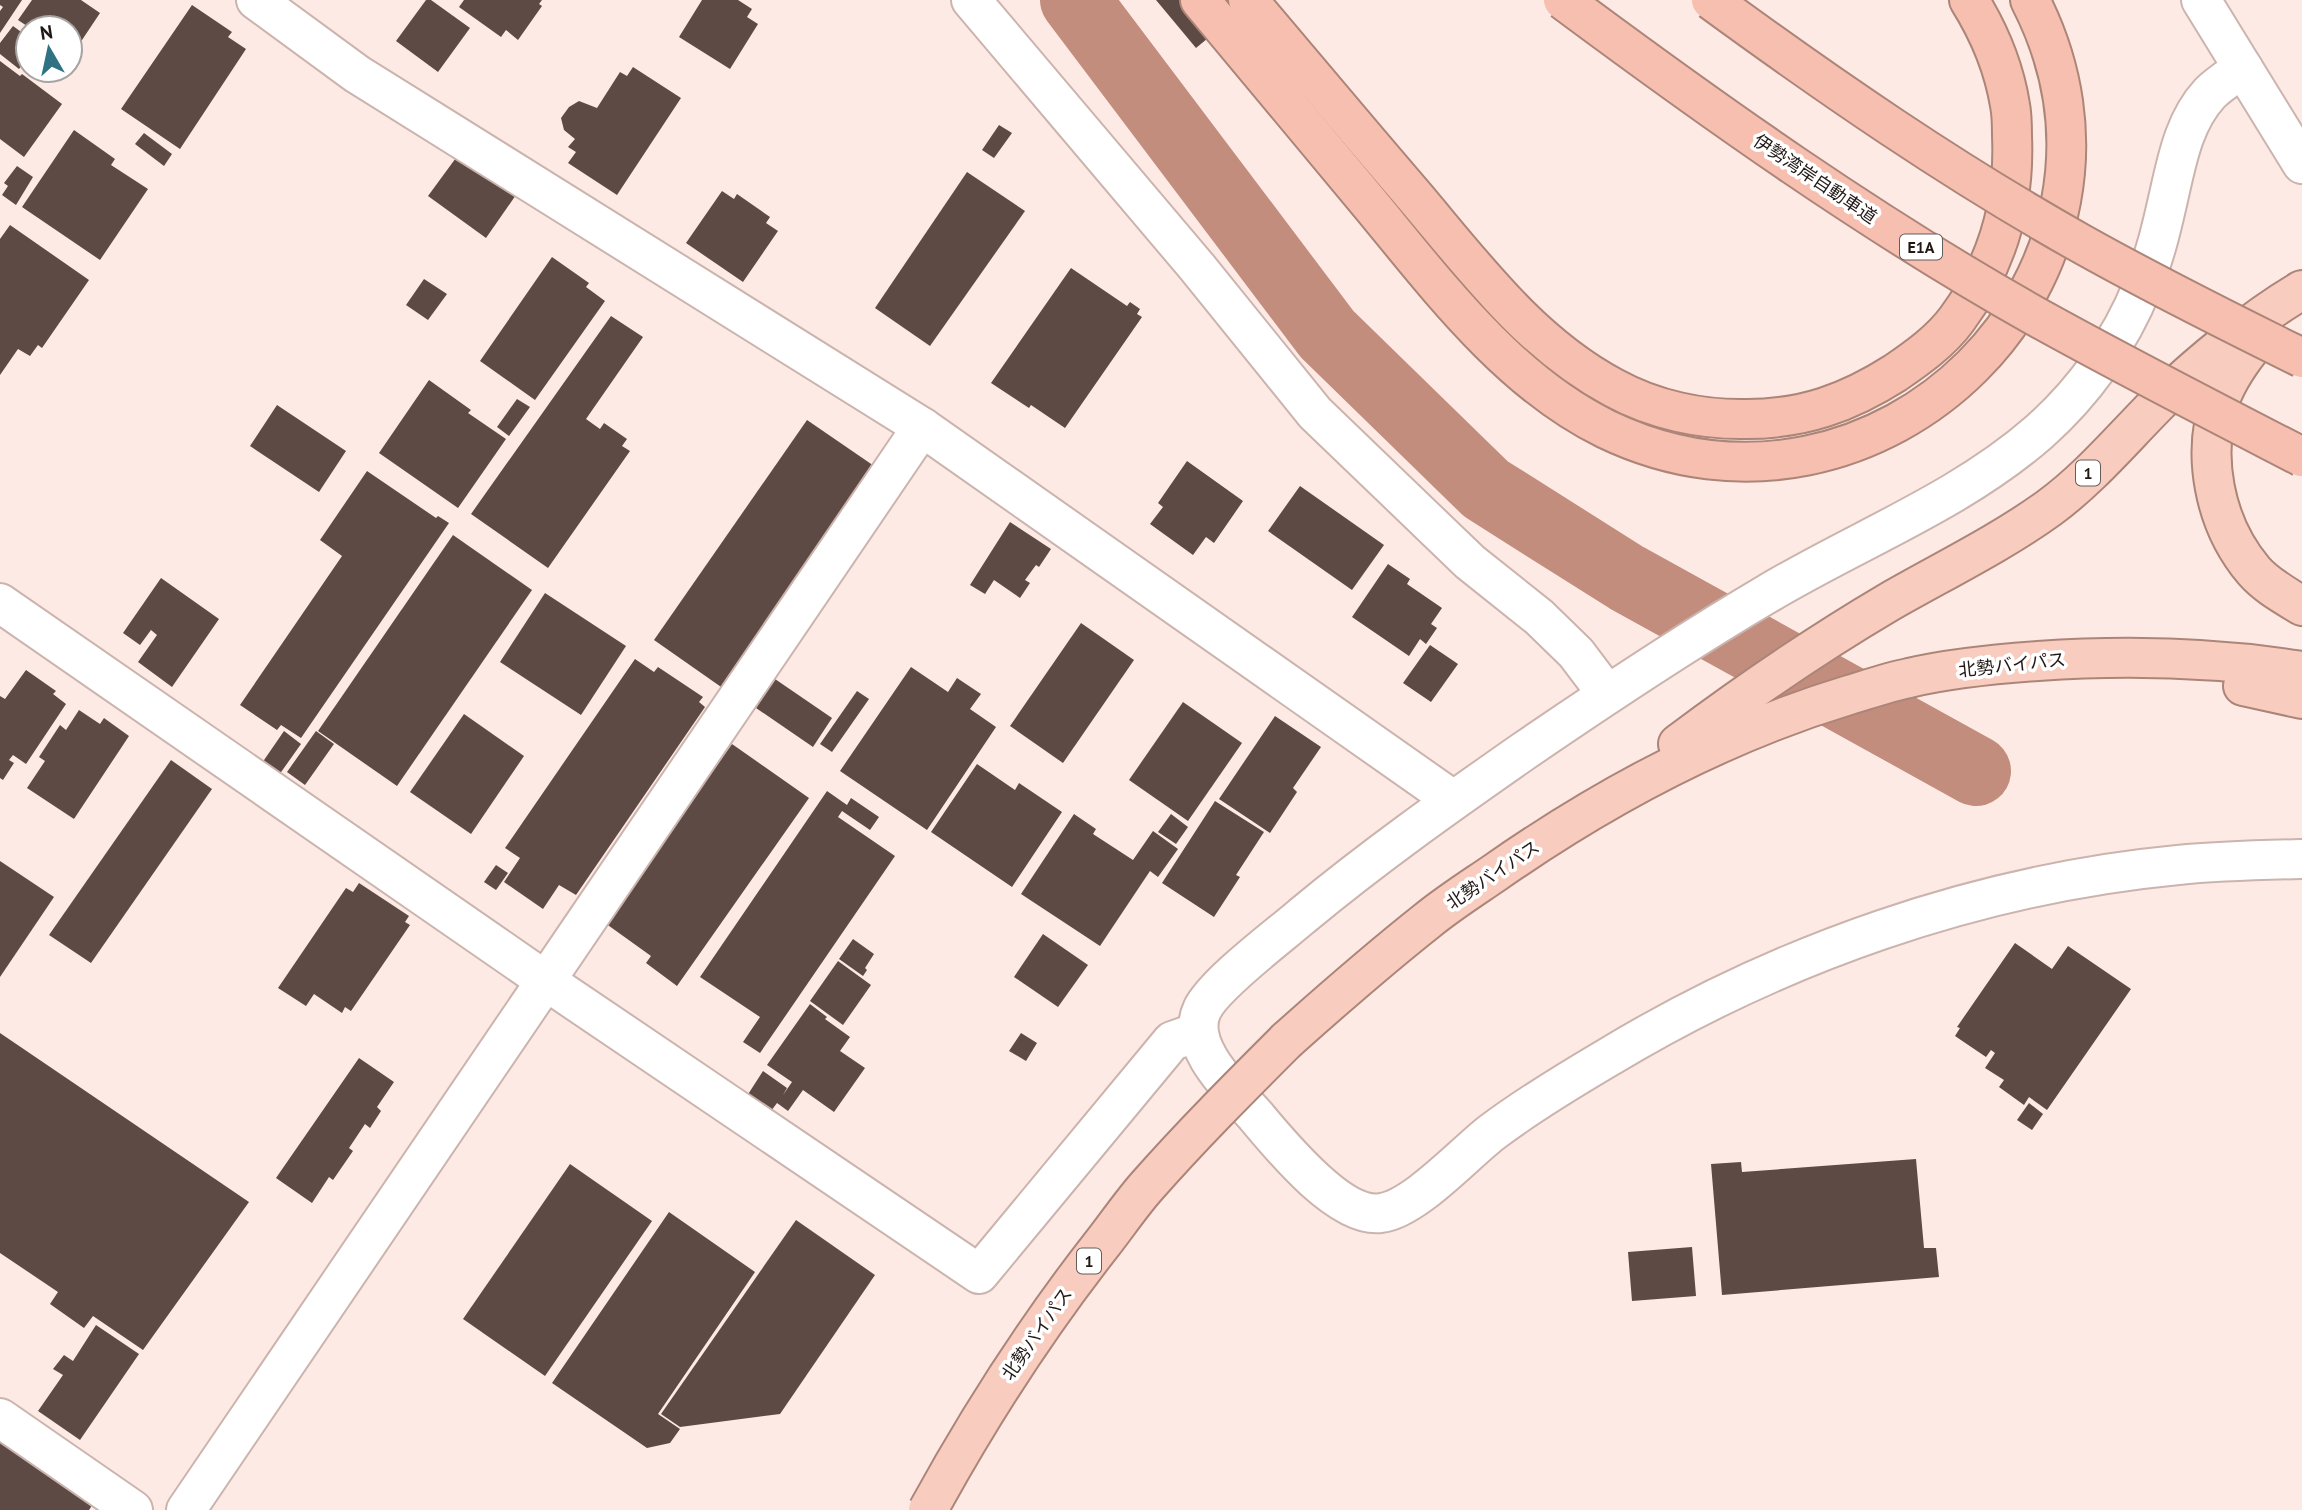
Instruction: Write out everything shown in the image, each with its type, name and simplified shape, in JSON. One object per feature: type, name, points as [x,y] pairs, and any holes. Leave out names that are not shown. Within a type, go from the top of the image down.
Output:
[{"type":"highway","points":[[1200,0],[1397,237],[1478,330],[1515,366],[1556,399],[1606,429],[1652,446],[1700,459],[1748,463],[1800,458],[1860,440],[1910,416],[1955,384],[1994,344],[2026,297],[2047,255],[2061,207],[2066,163],[2065,116],[2056,65],[2030,0]]},
{"type":"highway","points":[[1248,0],[1517,315],[1564,356],[1615,389],[1664,408],[1720,420],[1774,419],[1824,409],[1872,388],[1919,357],[1956,321],[1990,264],[2007,216],[2013,160],[2011,106],[1995,48],[1969,0]]},
{"type":"highway","name":"伊勢湾岸自動車道","points":[[1563,0],[1692,96],[1870,216],[2033,315],[2302,457]]},
{"type":"highway","points":[[1712,0],[1911,140],[2079,242],[2208,312],[2302,358]]},
{"type":"highway","name":"1","points":[[1600,803],[1814,648],[2009,536],[2052,506],[2182,382],[2244,331],[2302,290]]},
{"type":"highway","points":[[2302,299],[2269,326],[2243,357],[2222,395],[2212,435],[2211,476],[2221,511],[2235,543],[2255,572],[2280,593],[2302,606]]},
{"type":"highway","name":"北勢バイパス","points":[[928,1510],[1018,1359],[1080,1271],[1146,1187],[1215,1112],[1287,1040],[1355,979],[1431,918],[1600,803],[1704,749],[1796,711],[1925,684],[1993,664],[2079,659],[2172,658],[2302,671]]},
{"type":"highway","points":[[1925,684],[2081,676],[2155,678],[2246,687],[2302,699]]},
{"type":"street","points":[[256,0],[358,74],[922,427],[1453,800]]},
{"type":"street","points":[[971,0],[1315,413],[1470,562],[1539,617],[1576,653],[1607,694]]},
{"type":"street","points":[[2201,0],[2302,164]]},
{"type":"street","points":[[2243,68],[2210,92],[2193,118],[2180,149],[2158,242],[2142,288],[2123,328],[2071,402],[2037,434],[1958,491],[1768,593],[1607,694],[1453,800],[1349,877],[1219,988],[1200,1012],[1198,1032],[1205,1051],[1219,1073],[1267,1129],[1322,1186],[1345,1205],[1371,1215],[1391,1212],[1414,1199],[1494,1131],[1615,1053],[1684,1014],[1765,976],[1847,943],[1932,913],[2013,892],[2091,877],[2178,865],[2302,859]]},
{"type":"street","points":[[186,1510],[922,427]]},
{"type":"street","points":[[0,603],[546,981],[979,1274],[1172,1041],[1198,1032]]},
{"type":"street","points":[[0,1418],[134,1510]]},
{"type":"building","points":[[0,0],[22,0],[0,33],[0,11],[3,7]]},
{"type":"building","points":[[32,0],[81,0],[100,13],[84,37],[84,14],[22,14]]},
{"type":"building","points":[[426,0],[431,0],[470,28],[438,72],[396,41]]},
{"type":"building","points":[[464,0],[542,0],[539,4],[542,6],[518,40],[506,30],[501,37],[459,7]]},
{"type":"building","points":[[702,0],[738,0],[752,9],[747,17],[758,24],[730,69],[679,37]]},
{"type":"building","points":[[1156,0],[1254,0],[1196,48]]},
{"type":"building","points":[[192,5],[232,32],[228,37],[246,49],[180,149],[121,109]]},
{"type":"building","points":[[14,27],[14,65],[0,54],[0,43]]},
{"type":"building","points":[[0,61],[14,72],[14,84],[35,84],[62,104],[24,157],[0,139]]},
{"type":"building","points":[[633,67],[681,98],[617,195],[568,163],[576,152],[568,147],[575,139],[564,130],[561,118],[569,107],[579,101],[597,108],[620,72],[627,76]]},
{"type":"building","points":[[999,125],[1012,133],[994,158],[982,150]]},
{"type":"building","points":[[74,130],[115,159],[111,165],[148,189],[100,260],[22,207]]},
{"type":"building","points":[[144,133],[172,154],[164,166],[135,144]]},
{"type":"building","points":[[461,151],[518,192],[486,238],[428,196]]},
{"type":"building","points":[[17,166],[33,177],[16,205],[2,195],[8,186],[4,183]]},
{"type":"building","points":[[967,172],[1025,211],[930,346],[875,308]]},
{"type":"building","points":[[722,191],[734,199],[737,194],[770,217],[766,223],[778,231],[743,282],[686,243]]},
{"type":"building","points":[[10,225],[89,280],[42,348],[38,345],[30,356],[18,349],[0,375],[0,239]]},
{"type":"building","points":[[552,257],[589,283],[586,287],[605,301],[535,400],[480,361]]},
{"type":"building","points":[[1071,268],[1127,306],[1130,302],[1140,309],[1137,314],[1142,317],[1065,428],[991,383]]},
{"type":"building","points":[[424,279],[447,294],[428,320],[406,305]]},
{"type":"building","points":[[611,316],[643,337],[586,419],[600,429],[604,423],[627,439],[622,446],[630,451],[548,568],[471,514]]},
{"type":"building","points":[[429,380],[471,410],[468,413],[506,439],[458,508],[379,453]]},
{"type":"building","points":[[517,399],[530,407],[509,436],[497,427]]},
{"type":"building","points":[[277,405],[346,451],[319,492],[250,446]]},
{"type":"building","points":[[807,420],[877,468],[724,689],[654,640]]},
{"type":"building","points":[[1187,461],[1243,501],[1214,543],[1206,537],[1193,555],[1150,524],[1163,507],[1158,503]]},
{"type":"building","points":[[367,471],[436,518],[438,516],[449,523],[301,738],[281,725],[277,730],[240,705],[342,556],[320,540]]},
{"type":"building","points":[[1300,486],[1384,545],[1352,590],[1268,531]]},
{"type":"building","points":[[1010,522],[1051,549],[1039,567],[1036,565],[1025,580],[1030,583],[1020,598],[994,580],[985,594],[970,585]]},
{"type":"building","points":[[453,535],[532,590],[397,786],[318,731]]},
{"type":"building","points":[[1388,564],[1410,579],[1407,584],[1442,608],[1431,624],[1437,628],[1426,644],[1420,639],[1409,656],[1352,617]]},
{"type":"building","points":[[161,578],[219,619],[172,687],[138,662],[157,635],[151,630],[140,645],[123,633]]},
{"type":"building","points":[[545,593],[626,646],[581,715],[500,662]]},
{"type":"building","points":[[1081,623],[1134,660],[1063,763],[1010,726]]},
{"type":"building","points":[[1430,645],[1458,664],[1431,702],[1403,683]]},
{"type":"building","points":[[635,659],[654,672],[658,667],[703,697],[699,702],[705,707],[576,895],[559,885],[543,909],[504,882],[520,858],[505,848]]},
{"type":"building","points":[[911,667],[948,692],[957,678],[981,694],[970,709],[996,727],[927,830],[840,771]]},
{"type":"building","points":[[26,670],[56,691],[53,694],[66,704],[26,764],[13,755],[9,760],[14,763],[3,780],[0,778],[0,696],[5,699]]},
{"type":"building","points":[[775,679],[832,718],[813,747],[756,708]]},
{"type":"building","points":[[857,691],[869,699],[832,752],[820,744]]},
{"type":"building","points":[[1183,702],[1242,743],[1188,821],[1129,780]]},
{"type":"building","points":[[79,710],[100,724],[104,718],[129,736],[74,819],[27,788],[45,761],[39,757],[60,725],[66,730]]},
{"type":"building","points":[[464,714],[524,756],[471,834],[410,792]]},
{"type":"building","points":[[1275,716],[1321,747],[1293,788],[1297,792],[1270,833],[1219,799]]},
{"type":"building","points":[[284,731],[301,744],[279,775],[262,763]]},
{"type":"building","points":[[316,731],[334,744],[305,785],[287,772]]},
{"type":"building","points":[[732,744],[809,798],[677,986],[646,963],[651,956],[605,923]]},
{"type":"building","points":[[171,760],[212,789],[91,963],[49,935]]},
{"type":"building","points":[[977,764],[1015,790],[1019,783],[1062,812],[1012,887],[931,832]]},
{"type":"building","points":[[827,791],[847,805],[851,798],[879,817],[870,830],[842,811],[838,817],[895,856],[760,1053],[743,1042],[760,1017],[700,977]]},
{"type":"building","points":[[1215,801],[1264,832],[1236,875],[1240,877],[1214,917],[1162,883]]},
{"type":"building","points":[[1074,814],[1096,829],[1093,834],[1133,860],[1153,831],[1178,849],[1158,877],[1150,871],[1100,946],[1021,894]]},
{"type":"building","points":[[1171,814],[1188,827],[1176,844],[1158,832]]},
{"type":"building","points":[[0,861],[54,897],[0,977]]},
{"type":"building","points":[[496,865],[508,873],[496,890],[484,882]]},
{"type":"building","points":[[359,883],[409,916],[405,922],[410,925],[351,1011],[345,1007],[342,1013],[314,994],[306,1006],[278,988],[346,888],[353,892]]},
{"type":"building","points":[[1043,934],[1088,965],[1058,1007],[1014,977]]},
{"type":"building","points":[[853,939],[874,954],[863,976],[839,959]]},
{"type":"building","points":[[2015,943],[2052,969],[2068,946],[2131,989],[2047,1110],[2029,1097],[2024,1105],[1999,1087],[2004,1080],[1985,1068],[1995,1053],[1991,1050],[1986,1057],[1955,1036],[1960,1028],[1957,1027]]},
{"type":"building","points":[[838,961],[871,985],[843,1025],[810,1001]]},
{"type":"building","points":[[810,1004],[850,1037],[840,1051],[865,1068],[834,1112],[803,1090],[788,1111],[777,1103],[768,1115],[745,1099],[763,1071],[787,1088],[783,1095],[792,1082],[767,1065]]},
{"type":"building","points":[[0,1033],[249,1202],[143,1350],[93,1316],[84,1328],[50,1304],[58,1292],[0,1253]]},
{"type":"building","points":[[1021,1033],[1037,1043],[1026,1061],[1009,1051]]},
{"type":"building","points":[[359,1058],[394,1082],[377,1107],[381,1111],[370,1128],[365,1124],[349,1148],[353,1151],[333,1180],[329,1177],[312,1203],[276,1178]]},
{"type":"building","points":[[2029,1103],[2043,1114],[2032,1130],[2017,1120]]},
{"type":"building","points":[[1916,1159],[1924,1248],[1936,1248],[1939,1277],[1722,1295],[1711,1164],[1741,1162],[1742,1172]]},
{"type":"building","points":[[570,1164],[652,1221],[545,1376],[463,1319]]},
{"type":"building","points":[[669,1212],[755,1272],[658,1414],[680,1429],[670,1443],[647,1448],[552,1383]]},
{"type":"building","points":[[796,1220],[875,1275],[780,1414],[680,1427],[661,1414]]},
{"type":"building","points":[[1692,1247],[1696,1296],[1632,1301],[1628,1252]]},
{"type":"building","points":[[96,1325],[139,1354],[80,1440],[38,1411],[63,1375],[53,1369],[64,1355],[73,1361]]},
{"type":"building","points":[[0,1439],[93,1504],[89,1510],[0,1510]]},
{"type":"waterway","points":[[1075,0],[1327,334],[1486,489],[1627,578],[1976,771]]}]
